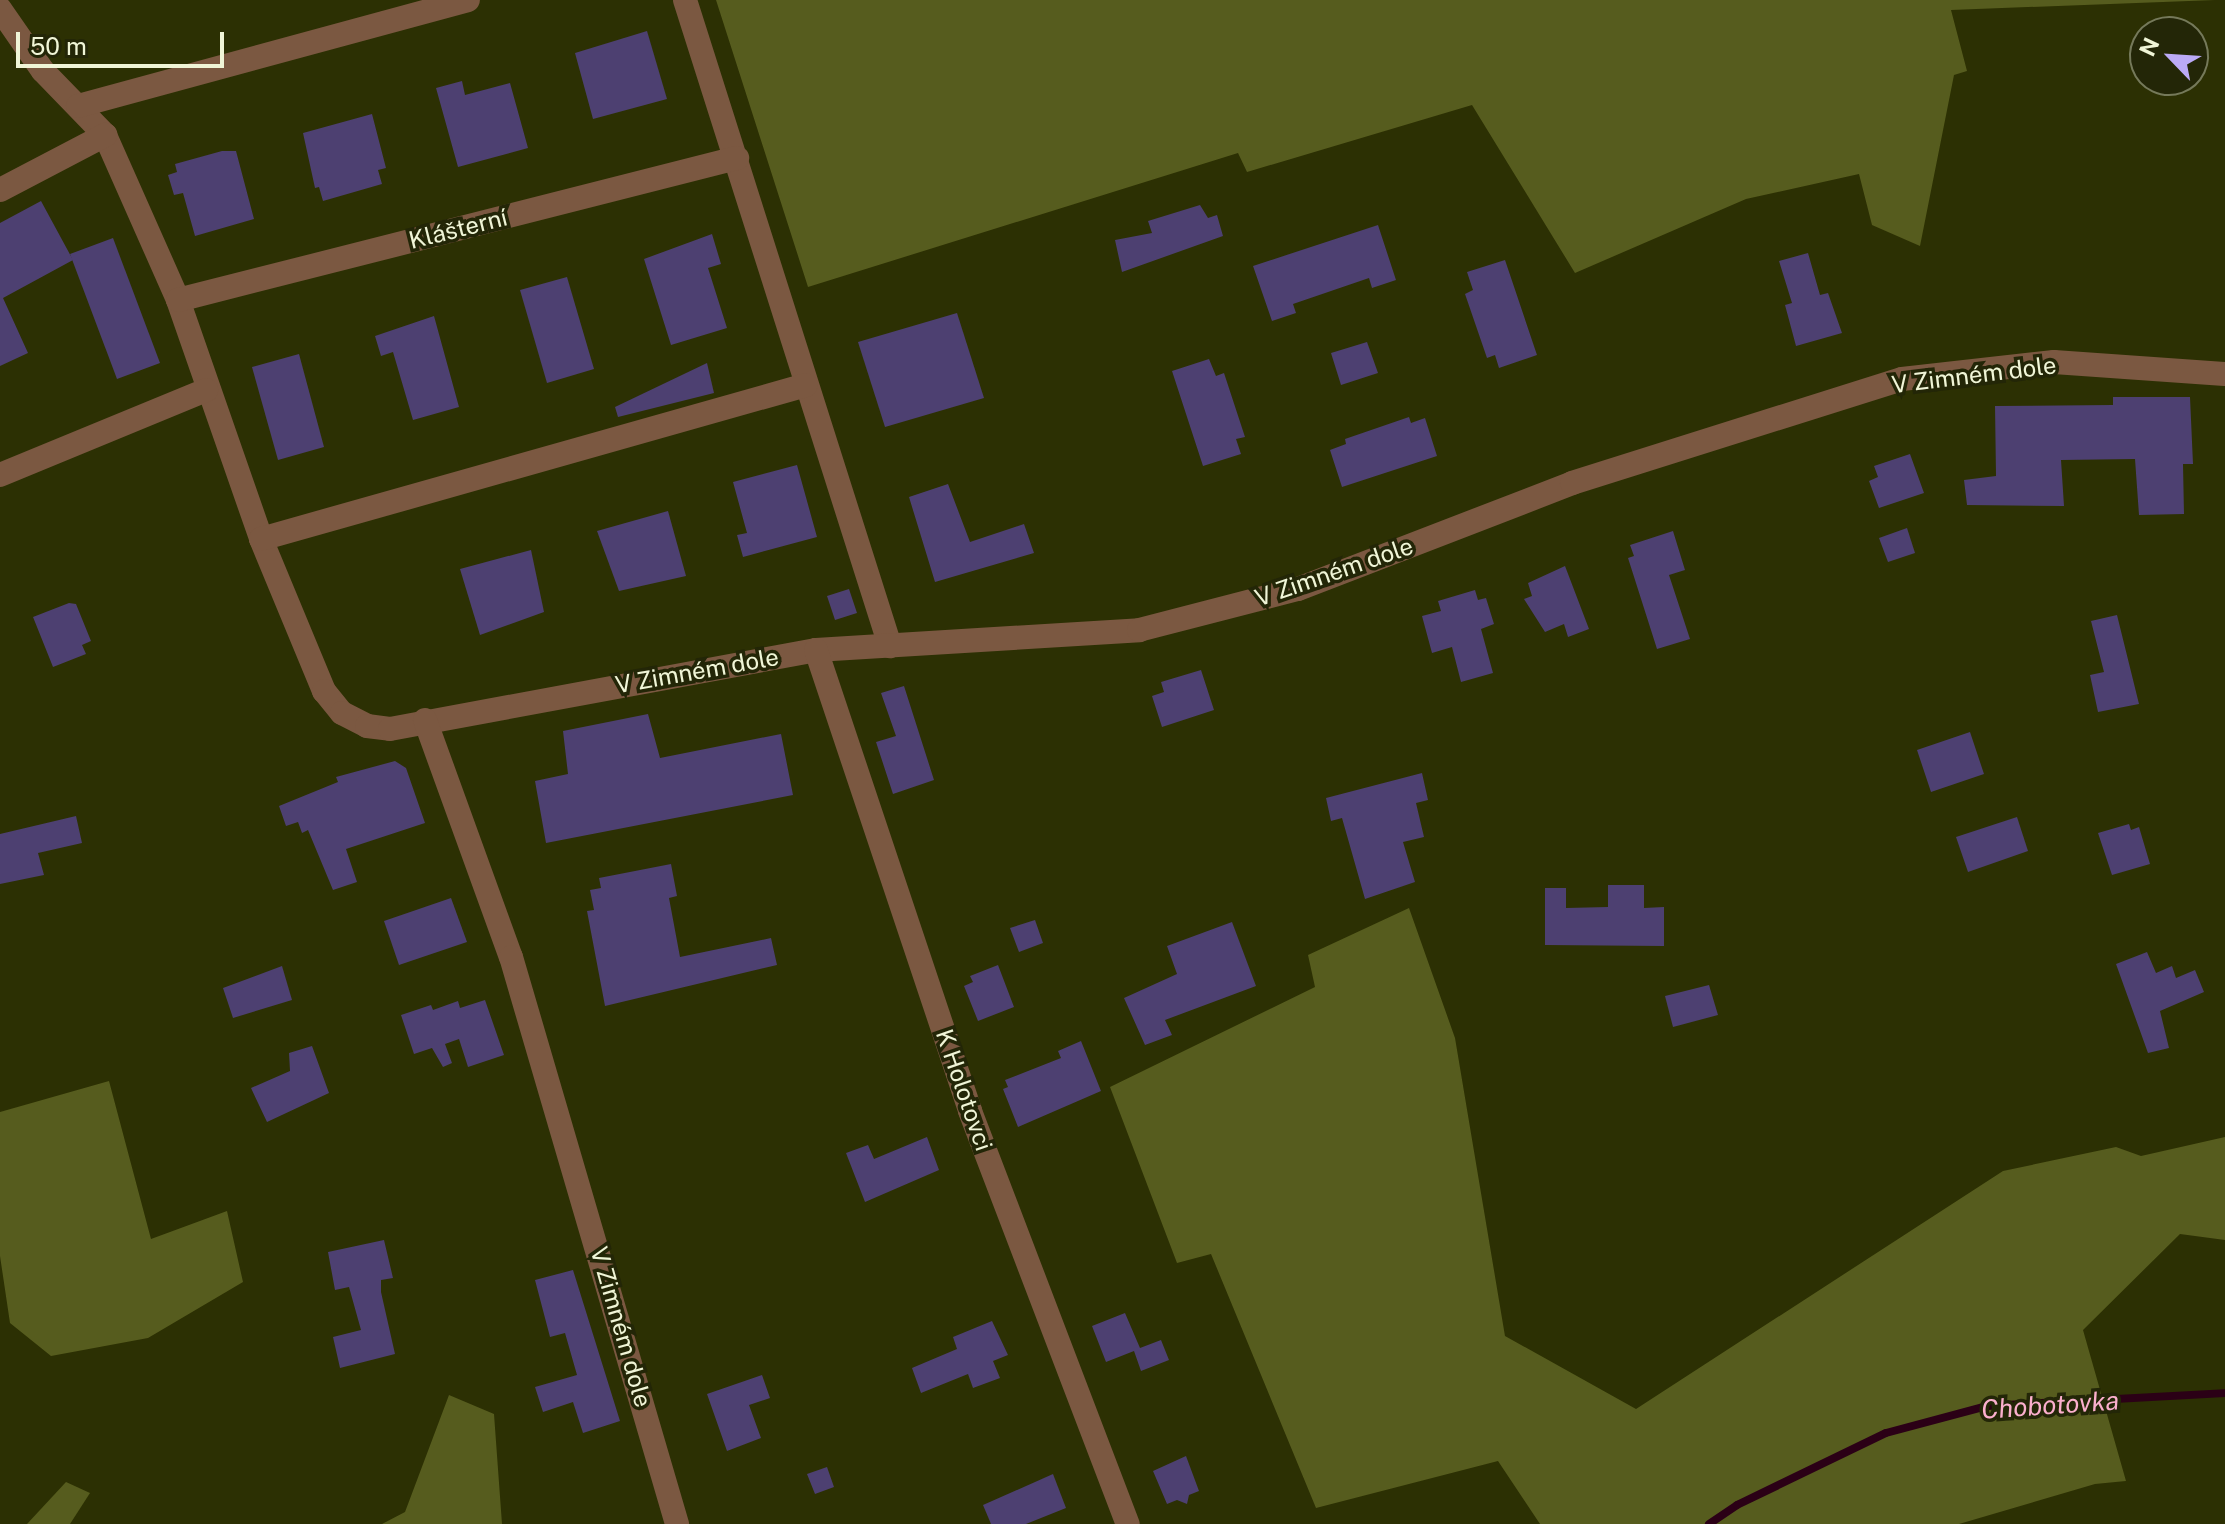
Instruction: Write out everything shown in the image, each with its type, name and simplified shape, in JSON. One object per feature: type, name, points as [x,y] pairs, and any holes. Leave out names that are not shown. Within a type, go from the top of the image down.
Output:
[{"type":"street","points":[[78,106],[468,0]]},
{"type":"street","points":[[685,0],[890,646]]},
{"type":"street","points":[[0,9],[43,71],[105,135],[178,300],[206,390],[261,539],[806,385]]},
{"type":"street","points":[[0,190],[105,135]]},
{"type":"street","name":"Klášterní","points":[[178,300],[737,158]]},
{"type":"street","name":"V Zimném dole","points":[[261,539],[324,691],[342,713],[367,726],[390,729],[425,720],[816,650],[1139,630],[1284,593],[1572,483],[1902,379],[2054,362],[2225,374]]},
{"type":"street","points":[[0,475],[206,390]]},
{"type":"street","name":"K Holotovci","points":[[816,650],[970,1111],[1128,1524]]},
{"type":"street","name":"V Zimném dole","points":[[425,720],[511,957],[677,1524]]},
{"type":"green space","points":[[716,0],[2215,0],[1951,10],[1967,71],[1954,75],[1920,246],[1872,225],[1859,174],[1746,199],[1575,273],[1472,105],[1247,172],[1238,153],[808,287]]},
{"type":"green space","points":[[1409,908],[1455,1038],[1505,1336],[1636,1409],[2003,1171],[2116,1147],[2141,1156],[2225,1137],[2225,1240],[2180,1234],[2083,1330],[2126,1481],[2095,1484],[1959,1524],[1540,1524],[1498,1461],[1316,1508],[1211,1254],[1177,1263],[1110,1087],[1315,987],[1308,955]]},
{"type":"green space","points":[[109,1081],[151,1239],[227,1211],[243,1282],[148,1338],[51,1356],[10,1323],[0,1256],[0,1112]]},
{"type":"green space","points":[[449,1395],[494,1414],[502,1524],[382,1524],[405,1512]]},
{"type":"green space","points":[[66,1482],[90,1493],[70,1524],[27,1524]]},
{"type":"building","points":[[647,31],[667,99],[593,119],[575,53]]},
{"type":"building","points":[[462,81],[465,95],[510,83],[528,148],[458,167],[436,88]]},
{"type":"building","points":[[372,114],[386,168],[378,170],[382,184],[323,201],[319,187],[315,188],[303,133]]},
{"type":"building","points":[[222,151],[236,151],[254,219],[195,236],[183,193],[174,195],[168,175],[177,172],[175,164]]},
{"type":"building","points":[[41,201],[73,260],[3,298],[28,353],[0,366],[0,223]]},
{"type":"building","points":[[1200,205],[1208,218],[1217,215],[1223,236],[1122,272],[1115,240],[1152,233],[1148,221]]},
{"type":"building","points":[[1378,225],[1396,280],[1372,288],[1369,278],[1293,304],[1296,313],[1272,321],[1253,266]]},
{"type":"building","points":[[712,234],[721,264],[708,268],[727,328],[671,345],[644,259]]},
{"type":"building","points":[[113,238],[160,363],[117,379],[70,254]]},
{"type":"building","points":[[1808,253],[1820,295],[1828,293],[1842,333],[1796,346],[1785,305],[1792,303],[1779,261]]},
{"type":"building","points":[[1505,260],[1537,355],[1499,368],[1495,355],[1487,358],[1465,294],[1473,290],[1467,272]]},
{"type":"building","points":[[567,277],[594,369],[547,383],[520,290]]},
{"type":"building","points":[[957,313],[984,398],[885,427],[858,342]]},
{"type":"building","points":[[434,316],[459,407],[413,420],[393,352],[381,356],[375,336]]},
{"type":"building","points":[[1367,342],[1378,373],[1341,385],[1331,353]]},
{"type":"building","points":[[299,354],[324,447],[278,460],[252,367]]},
{"type":"building","points":[[1209,359],[1216,376],[1224,373],[1245,437],[1236,439],[1241,454],[1203,466],[1172,371]]},
{"type":"building","points":[[707,363],[714,393],[618,417],[615,407]]},
{"type":"building","points":[[2113,397],[2190,397],[2193,464],[2183,464],[2184,514],[2139,515],[2135,459],[2061,460],[2064,506],[1967,505],[1964,480],[1996,476],[1995,406],[2113,405]]},
{"type":"building","points":[[1409,417],[1411,423],[1425,418],[1437,456],[1342,487],[1330,450],[1346,444],[1345,439]]},
{"type":"building","points":[[1910,454],[1924,493],[1879,508],[1869,481],[1878,477],[1874,466]]},
{"type":"building","points":[[797,465],[817,537],[743,557],[737,535],[747,533],[733,482]]},
{"type":"building","points":[[948,484],[970,542],[1024,524],[1034,553],[935,582],[909,497]]},
{"type":"building","points":[[668,511],[686,576],[619,591],[597,531]]},
{"type":"building","points":[[1907,528],[1915,553],[1888,562],[1879,538]]},
{"type":"building","points":[[1673,531],[1685,570],[1669,575],[1690,639],[1657,649],[1628,558],[1634,556],[1630,545]]},
{"type":"building","points":[[531,550],[544,612],[480,635],[460,569]]},
{"type":"building","points":[[1565,566],[1589,629],[1568,637],[1564,624],[1545,632],[1524,599],[1532,596],[1528,583]]},
{"type":"building","points":[[849,589],[857,613],[835,620],[827,596]]},
{"type":"building","points":[[1475,590],[1478,600],[1486,598],[1494,624],[1481,629],[1493,673],[1461,682],[1452,647],[1432,653],[1422,616],[1441,611],[1438,601]]},
{"type":"building","points":[[69,603],[76,604],[91,641],[82,645],[86,654],[53,667],[33,617]]},
{"type":"building","points":[[2117,615],[2139,704],[2098,712],[2090,675],[2104,672],[2091,621]]},
{"type":"building","points":[[1201,670],[1214,710],[1162,727],[1152,696],[1164,692],[1161,682]]},
{"type":"building","points":[[904,686],[934,780],[893,794],[876,742],[896,736],[881,693]]},
{"type":"building","points":[[648,714],[660,758],[781,734],[793,795],[546,843],[535,781],[568,774],[563,731]]},
{"type":"building","points":[[1970,732],[1984,774],[1931,792],[1917,750]]},
{"type":"building","points":[[395,761],[406,768],[425,823],[346,849],[357,882],[333,890],[308,830],[302,833],[298,822],[286,826],[279,806],[338,782],[336,777]]},
{"type":"building","points":[[1422,773],[1428,800],[1416,803],[1424,837],[1403,842],[1415,882],[1365,899],[1342,818],[1331,821],[1326,798]]},
{"type":"building","points":[[76,816],[82,843],[38,853],[44,875],[0,884],[0,834]]},
{"type":"building","points":[[2017,817],[2028,851],[1968,872],[1956,837]]},
{"type":"building","points":[[2129,824],[2131,830],[2139,827],[2150,864],[2112,875],[2098,833]]},
{"type":"building","points":[[671,864],[677,896],[669,898],[680,957],[771,938],[777,965],[605,1006],[587,911],[594,910],[590,890],[601,888],[599,878]]},
{"type":"building","points":[[1608,885],[1644,885],[1644,908],[1664,907],[1664,946],[1545,945],[1545,888],[1566,888],[1566,908],[1608,907]]},
{"type":"building","points":[[451,898],[467,942],[399,965],[384,921]]},
{"type":"building","points":[[1035,920],[1043,943],[1019,952],[1010,928]]},
{"type":"building","points":[[1232,922],[1256,986],[1165,1020],[1172,1035],[1145,1045],[1124,998],[1177,974],[1167,946]]},
{"type":"building","points":[[2147,952],[2156,973],[2172,966],[2176,978],[2195,970],[2204,992],[2160,1011],[2169,1048],[2148,1053],[2116,964]]},
{"type":"building","points":[[998,965],[1014,1007],[978,1021],[964,986],[973,982],[970,976]]},
{"type":"building","points":[[282,966],[292,1000],[233,1018],[223,988]]},
{"type":"building","points":[[1709,985],[1718,1015],[1673,1027],[1665,996]]},
{"type":"building","points":[[485,1000],[504,1055],[468,1067],[459,1039],[445,1044],[452,1063],[443,1067],[432,1048],[414,1054],[401,1015],[431,1005],[433,1010],[458,1001],[460,1008]]},
{"type":"building","points":[[1081,1041],[1101,1091],[1018,1127],[1003,1089],[1008,1087],[1005,1080],[1061,1058],[1058,1051]]},
{"type":"building","points":[[312,1046],[329,1093],[267,1122],[251,1088],[290,1071],[289,1053]]},
{"type":"building","points":[[927,1137],[939,1170],[865,1202],[846,1153],[868,1145],[874,1159]]},
{"type":"building","points":[[384,1240],[393,1278],[381,1280],[381,1292],[395,1354],[340,1368],[333,1337],[361,1330],[349,1287],[335,1290],[328,1252]]},
{"type":"building","points":[[573,1270],[620,1421],[583,1433],[573,1402],[543,1412],[535,1387],[577,1375],[565,1333],[550,1337],[535,1280]]},
{"type":"building","points":[[1125,1313],[1140,1348],[1161,1340],[1169,1360],[1141,1371],[1134,1351],[1106,1362],[1092,1326]]},
{"type":"building","points":[[992,1321],[1008,1355],[993,1361],[1000,1378],[973,1388],[968,1374],[921,1393],[912,1368],[957,1349],[953,1337]]},
{"type":"building","points":[[762,1375],[770,1398],[749,1405],[761,1438],[727,1451],[707,1394]]},
{"type":"building","points":[[1186,1456],[1199,1491],[1189,1495],[1187,1504],[1177,1500],[1167,1504],[1153,1471]]},
{"type":"building","points":[[827,1467],[834,1487],[815,1494],[807,1474]]},
{"type":"building","points":[[1053,1474],[1066,1508],[1026,1524],[991,1524],[983,1505]]},
{"type":"waterway","name":"Chobotovka","points":[[1709,1524],[1737,1505],[1886,1433],[1987,1406],[2225,1393]]}]
